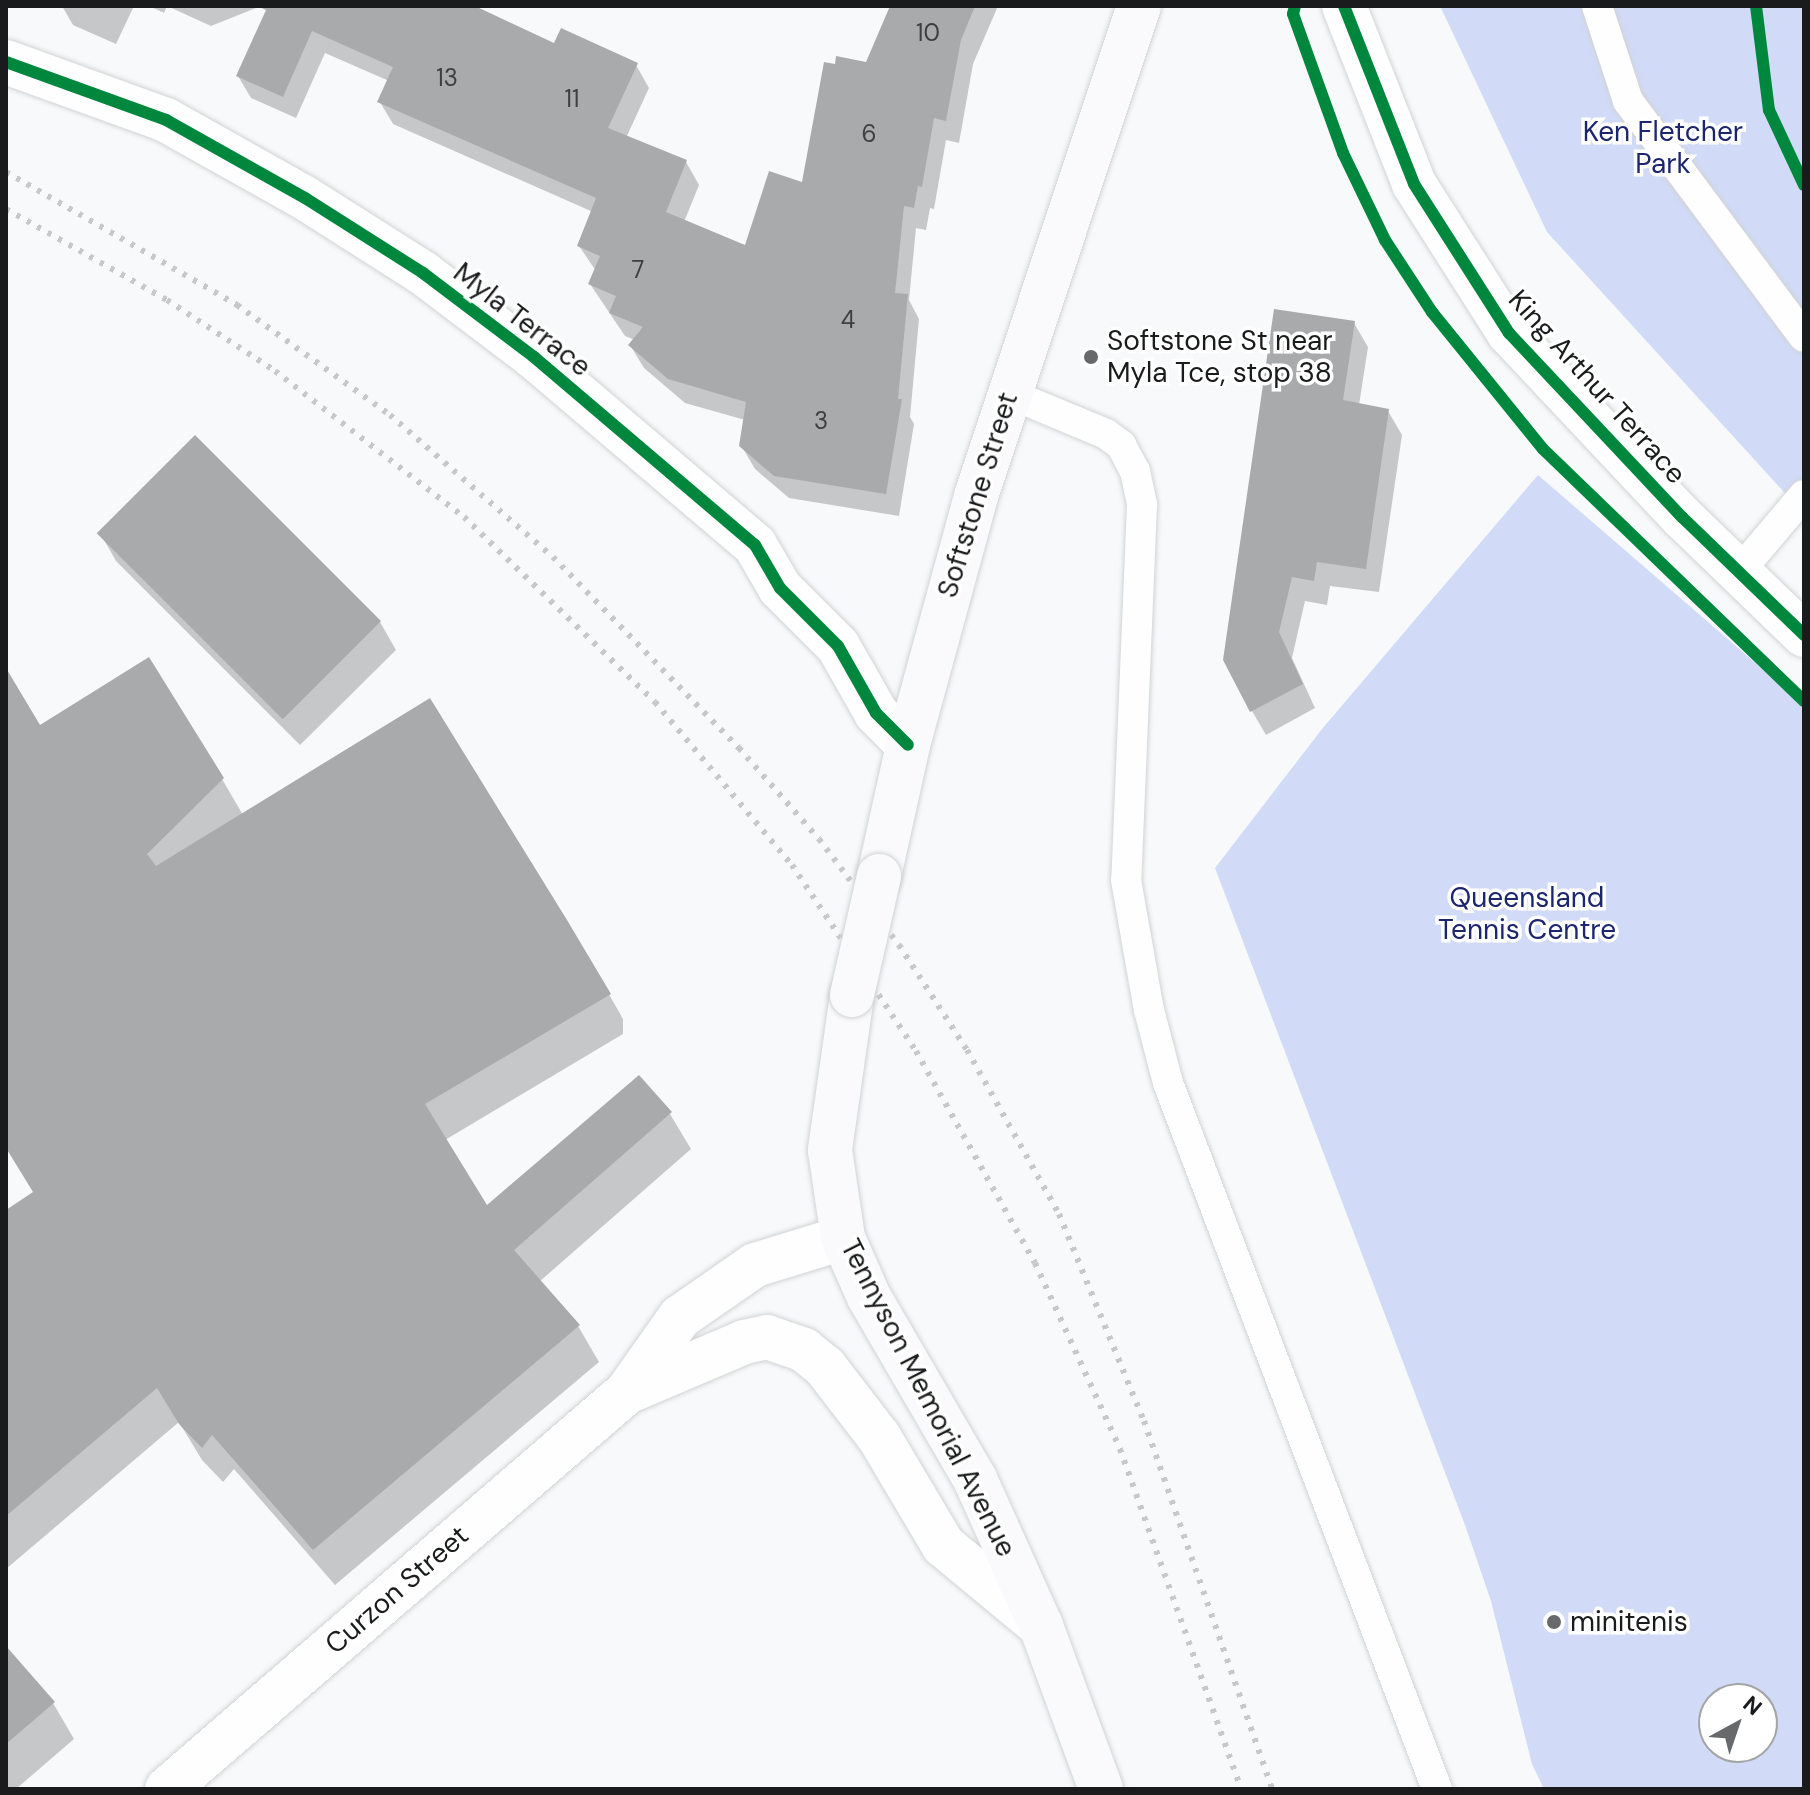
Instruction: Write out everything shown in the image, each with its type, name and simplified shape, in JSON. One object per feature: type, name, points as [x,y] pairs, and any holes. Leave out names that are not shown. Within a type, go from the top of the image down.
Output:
[{"type":"main road","name":"Softstone Street","points":[[852,995],[908,745],[942,611],[1010,394],[1139,6]]},
{"type":"main road","name":"Tennyson Memorial Avenue","points":[[852,995],[830,1150],[843,1238],[869,1297],[975,1479],[1041,1626],[1101,1789]]},
{"type":"street","name":"King Arthur Terrace","points":[[1344,6],[1414,184],[1471,281],[1556,386],[1738,573],[1804,635]]},
{"type":"street","name":"Myla Terrace","points":[[6,62],[166,120],[365,235],[534,357],[755,545],[780,588],[838,646],[876,713],[908,745]]},
{"type":"street","name":"Curzon Street","points":[[167,1789],[627,1392],[680,1317],[723,1284],[755,1265],[843,1238]]},
{"type":"street","name":"Curzon Street","points":[[627,1392],[744,1342],[767,1337],[804,1350],[825,1367],[879,1437],[943,1545],[1041,1626]]},
{"type":"lane","points":[[1597,6],[1628,101],[1804,337]]},
{"type":"lane","points":[[1010,394],[1106,434],[1121,445],[1135,471],[1142,505],[1126,880],[1149,1010],[1168,1083],[1437,1789]]},
{"type":"lane","points":[[1738,573],[1804,495]]},
{"type":"green space","name":"Ken Fletcher Park","points":[[1440,6],[1804,6],[1804,514],[1547,232]]},
{"type":"green space","name":"Queensland Tennis Centre","points":[[1538,475],[1804,705],[1804,1789],[1544,1789],[1532,1764],[1491,1601],[1465,1525],[1215,868],[1322,729]]},
{"type":"building","points":[[257,6],[475,6],[554,43],[561,28],[638,63],[608,128],[687,160],[666,212],[745,245],[769,171],[802,182],[824,62],[835,64],[836,56],[866,62],[890,6],[975,6],[961,40],[946,121],[934,118],[922,187],[918,186],[914,208],[904,206],[895,293],[908,294],[898,399],[902,399],[886,494],[774,476],[739,446],[746,402],[668,379],[628,345],[643,327],[609,313],[616,296],[588,284],[600,256],[577,246],[596,198],[377,102],[393,67],[312,31],[283,97],[236,76],[266,10]]},
{"type":"building","points":[[1274,309],[1355,321],[1343,400],[1389,409],[1366,569],[1317,562],[1314,581],[1292,577],[1279,632],[1303,684],[1250,712],[1223,660]]},
{"type":"building","points":[[195,435],[381,621],[283,719],[97,533]]},
{"type":"building","points":[[149,657],[224,778],[147,854],[156,866],[430,698],[567,920],[611,994],[425,1104],[487,1205],[639,1075],[672,1112],[514,1250],[580,1325],[313,1550],[212,1435],[202,1448],[179,1424],[157,1388],[6,1516],[6,1210],[33,1192],[6,1148],[6,668],[40,725]]},
{"type":"building","points":[[6,1646],[55,1702],[6,1744]]},
{"type":"railway","points":[[6,172],[237,305],[390,415],[553,557],[739,748],[819,839],[899,945],[967,1050],[1059,1214],[1144,1421],[1272,1789]]},
{"type":"railway","points":[[6,209],[167,300],[275,371],[464,517],[655,702],[792,865],[916,1051],[1035,1263],[1120,1449],[1241,1789]]},
{"type":"cycle path","points":[[1295,6],[1293,14],[1343,153],[1385,240],[1432,312],[1543,449],[1804,701]]},
{"type":"cycle path","points":[[1344,6],[1414,184],[1509,333],[1682,517],[1804,635]]},
{"type":"cycle path","points":[[1756,6],[1769,110],[1804,185]]},
{"type":"cycle path","points":[[6,62],[166,120],[305,198],[423,273],[534,357],[755,545],[780,588],[838,646],[876,713],[908,745]]},
{"type":"place","name":"Softstone St near Myla Tce, stop 38","points":[[1091,357]]},
{"type":"place","name":"minitenis","points":[[1554,1622]]}]
